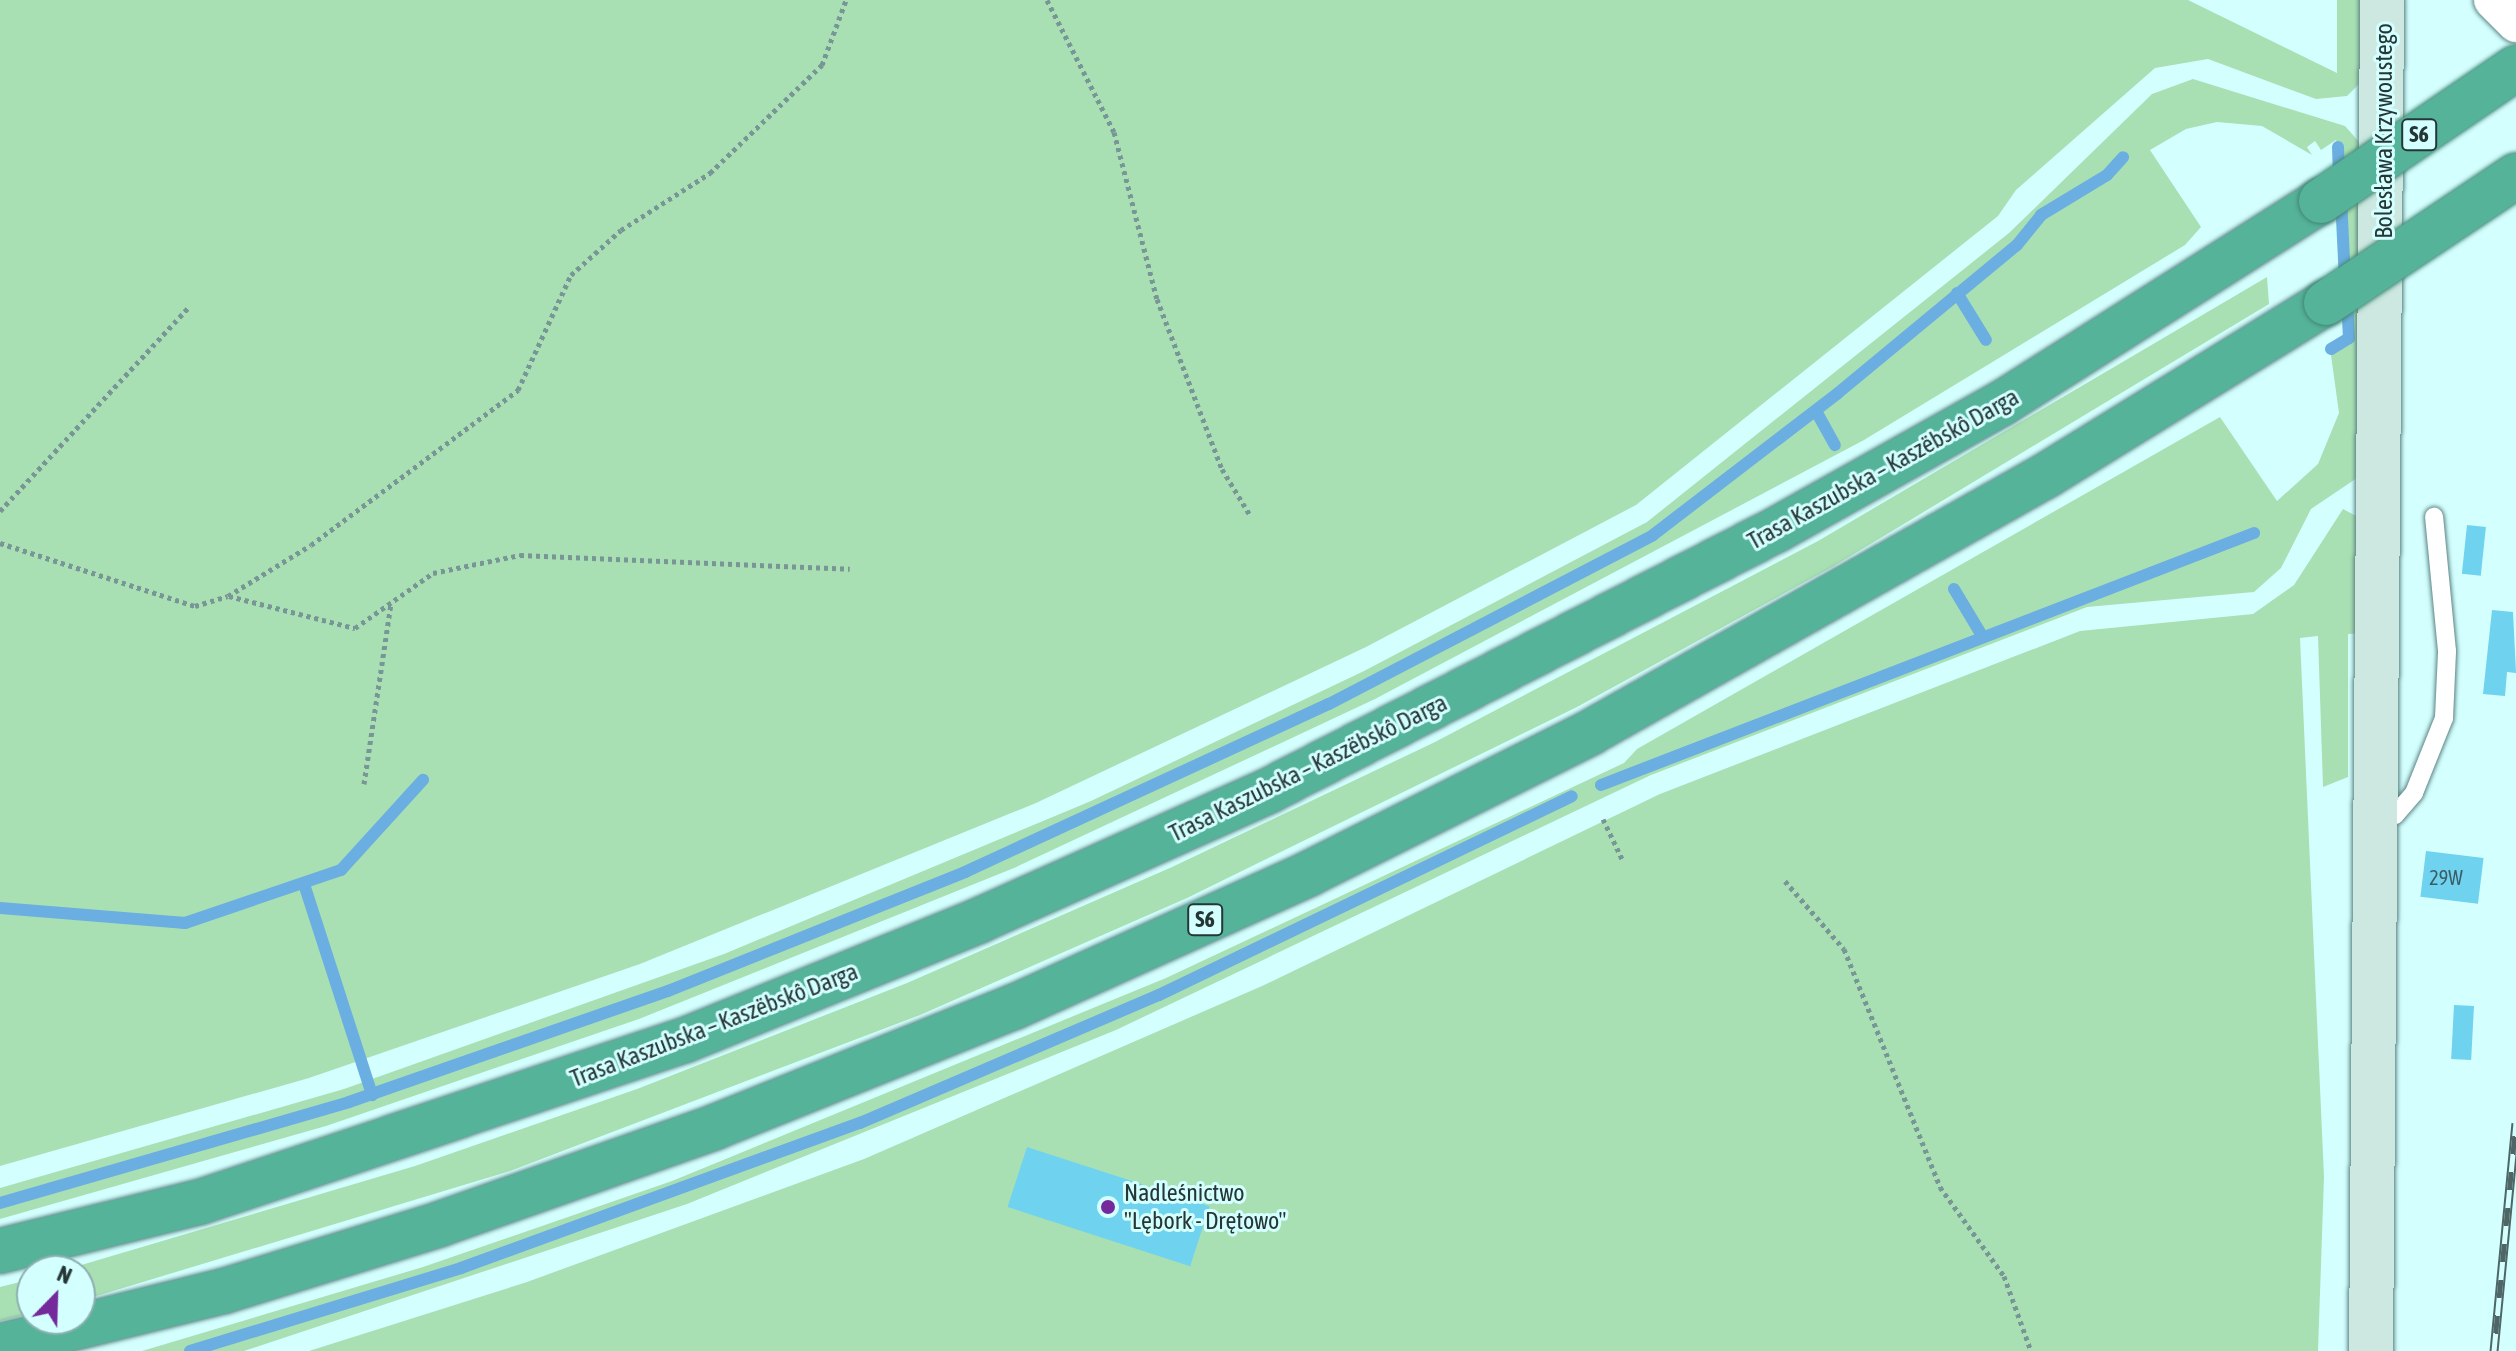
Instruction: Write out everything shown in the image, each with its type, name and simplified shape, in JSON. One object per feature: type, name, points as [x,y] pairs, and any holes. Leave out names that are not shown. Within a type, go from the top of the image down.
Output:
[{"type":"highway","name":"Trasa Kaszubska – Kaszëbskô Darga","points":[[0,1251],[245,1188],[685,1040],[980,920],[1255,796],[1776,530],[2004,402],[2321,201],[2516,68]]},
{"type":"highway","name":"S6","points":[[0,1346],[224,1291],[440,1224],[715,1127],[1028,1001],[1308,874],[1604,724],[2047,475],[2326,303],[2516,176]]},
{"type":"main road","name":"Bolesława Krzywoustego","points":[[2371,1351],[2385,263],[2382,0]]},
{"type":"street","points":[[2493,0],[2516,23]]},
{"type":"lane","points":[[2377,816],[2395,815],[2414,793],[2444,718],[2447,651],[2434,517]]},
{"type":"path","points":[[0,543],[195,606],[228,596],[311,545],[518,390],[571,275],[621,230],[710,173],[822,65],[846,0]]},
{"type":"path","points":[[1047,0],[1114,132],[1157,299],[1222,469],[1250,515]]},
{"type":"path","points":[[0,511],[190,306]]},
{"type":"path","points":[[228,596],[355,628],[433,573],[520,555],[850,569]]},
{"type":"path","points":[[364,784],[391,603]]},
{"type":"path","points":[[1603,819],[1623,861]]},
{"type":"path","points":[[1785,881],[1844,949],[1940,1187],[2004,1276],[2031,1351]]},
{"type":"green space","points":[[0,0],[2188,0],[2337,73],[2337,0],[2365,0],[2360,83],[2347,96],[2316,99],[2208,59],[2155,68],[2016,190],[1998,216],[1636,505],[1366,647],[1036,803],[640,964],[309,1078],[0,1166]]},
{"type":"green space","points":[[2193,79],[2345,126],[2360,143],[2357,478],[2311,509],[2281,568],[2254,592],[2087,607],[1651,775],[1116,1030],[687,1204],[244,1351],[142,1351],[423,1267],[672,1181],[1166,978],[1624,763],[1637,749],[2220,417],[2277,501],[2318,464],[2339,413],[2330,348],[2347,337],[2340,157],[2336,140],[2321,150],[2315,141],[2307,147],[2312,155],[2262,126],[2217,122],[2186,129],[2150,150],[2201,227],[2185,245],[1864,440],[1375,699],[1014,868],[639,1019],[326,1126],[0,1219],[0,1188],[344,1089],[724,954],[1091,801],[1364,671],[1647,522],[2009,233],[2152,94]]},
{"type":"green space","points":[[2267,277],[2269,304],[1834,566],[1577,707],[1187,898],[920,1015],[510,1171],[96,1296],[96,1261],[415,1166],[637,1089],[907,983],[1172,867],[1433,743],[1818,541]]},
{"type":"green space","points":[[2343,509],[2358,517],[2363,633],[2348,634],[2348,777],[2323,787],[2318,636],[2300,638],[2324,1177],[2318,1351],[309,1351],[527,1282],[864,1159],[1262,986],[1660,794],[2080,631],[2253,614],[2294,585]]},
{"type":"green space","points":[[16,1283],[16,1317],[0,1321],[0,1287]]},
{"type":"building","points":[[2467,525],[2486,527],[2481,576],[2462,574]]},
{"type":"building","points":[[2492,610],[2513,612],[2516,673],[2507,672],[2505,696],[2483,694]]},
{"type":"building","points":[[2426,851],[2484,858],[2478,904],[2420,897]]},
{"type":"building","points":[[2454,1005],[2474,1006],[2471,1060],[2451,1059]]},
{"type":"building","name":"Nadleśnictwo \"Lębork - Drętowo\"","points":[[1027,1147],[1210,1206],[1190,1266],[1008,1207]]},
{"type":"waterway","points":[[2338,147],[2339,175]]},
{"type":"waterway","points":[[0,1203],[349,1102],[668,991],[965,872],[1329,704],[1653,535],[1838,393],[2017,245],[2041,215],[2107,175],[2123,157]]},
{"type":"waterway","points":[[2341,198],[2345,279]]},
{"type":"waterway","points":[[1957,293],[1986,340]]},
{"type":"waterway","points":[[2331,349],[2349,338],[2347,302]]},
{"type":"waterway","points":[[1816,411],[1835,445]]},
{"type":"waterway","points":[[1601,785],[2254,533]]},
{"type":"waterway","points":[[1954,589],[1981,634]]},
{"type":"waterway","points":[[0,908],[185,923],[341,870],[423,780]]},
{"type":"waterway","points":[[190,1351],[461,1268],[860,1123],[1159,995],[1572,796]]},
{"type":"waterway","points":[[304,884],[372,1095]]},
{"type":"railway","points":[[2494,1351],[2516,1123]]},
{"type":"place","name":"Nadleśnictwo \"Lębork - Drętowo\"","points":[[1108,1207]]}]
